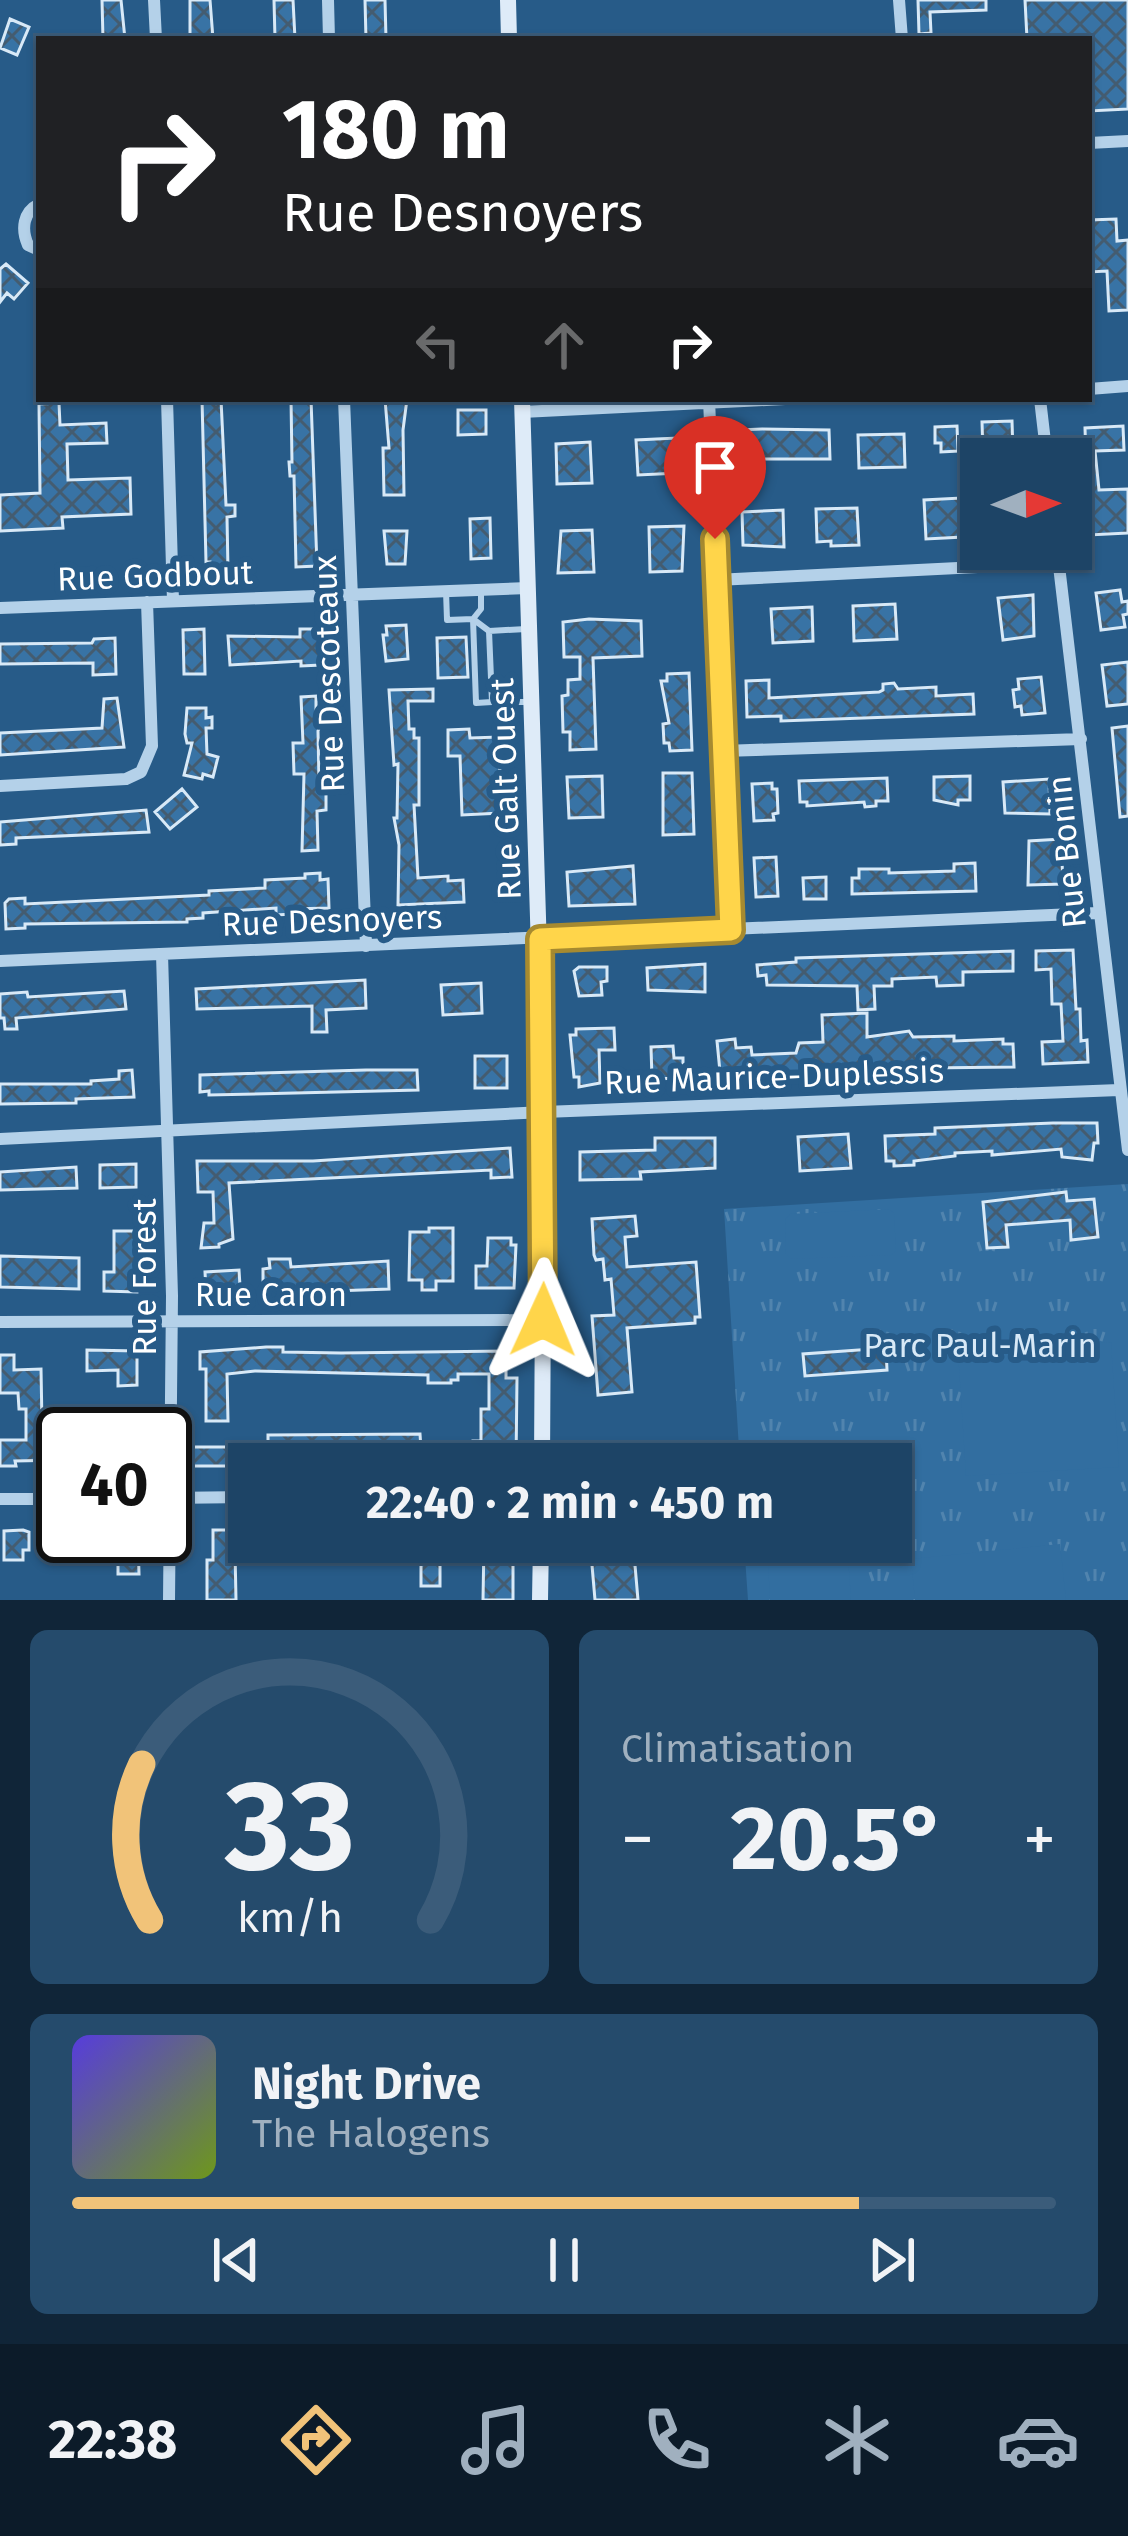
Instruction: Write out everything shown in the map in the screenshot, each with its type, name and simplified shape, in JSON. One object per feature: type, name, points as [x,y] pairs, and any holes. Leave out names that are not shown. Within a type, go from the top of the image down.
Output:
[{"type":"street","points":[[154,0],[156,36]]},
{"type":"street","points":[[328,0],[329,36]]},
{"type":"street","points":[[508,0],[509,36]]},
{"type":"street","points":[[899,0],[902,36]]},
{"type":"street","points":[[1092,143],[1128,141]]},
{"type":"street","points":[[36,206],[26,214],[24,225],[28,244],[36,248]]},
{"type":"street","points":[[1092,389],[1128,386]]},
{"type":"street","points":[[167,402],[173,601]]},
{"type":"street","name":"Rue Descoteaux","points":[[344,402],[366,946]]},
{"type":"street","points":[[522,406],[647,402]]},
{"type":"street","points":[[709,402],[731,930]]},
{"type":"street","points":[[1040,402],[1045,438]]},
{"type":"street","name":"Rue Galt Ouest","points":[[522,406],[544,1112],[542,1443]]},
{"type":"street","points":[[716,580],[960,563]]},
{"type":"street","name":"Rue Bonin","points":[[1060,570],[1128,1150]]},
{"type":"street","name":"Rue Godbout","points":[[0,608],[528,588]]},
{"type":"street","points":[[0,786],[126,779],[141,772],[152,746],[147,602]]},
{"type":"street","points":[[723,751],[1081,739]]},
{"type":"street","name":"Rue Desnoyers","points":[[0,961],[1098,913]]},
{"type":"street","name":"Rue Forest","points":[[161,954],[170,1134],[170,1407]]},
{"type":"street","name":"Rue Maurice-Duplessis","points":[[0,1139],[1119,1090]]},
{"type":"street","name":"Rue Caron","points":[[0,1322],[543,1320]]},
{"type":"street","points":[[192,1498],[228,1498]]},
{"type":"street","points":[[0,1499],[36,1499]]},
{"type":"street","name":"Rue Forest","points":[[168,1563],[169,1600]]},
{"type":"street","points":[[540,1600],[541,1563]]},
{"type":"lane","points":[[481,590],[481,609],[473,620],[476,703],[532,701]]},
{"type":"lane","points":[[446,591],[447,620],[473,620],[489,631],[530,628]]},
{"type":"lane","points":[[489,631],[492,703]]},
{"type":"green space","name":"Parc Paul-Marin","points":[[1128,1184],[1128,1600],[748,1600],[745,1563],[912,1563],[912,1443],[739,1443],[724,1209]]},
{"type":"green space","points":[[890,1209],[896,1251],[891,1255],[791,1259],[786,1254],[785,1220],[790,1214]]},
{"type":"green space","points":[[1111,1342],[1119,1467],[966,1476],[958,1351]]},
{"type":"green space","points":[[1060,1544],[1066,1600],[915,1600],[912,1559]]},
{"type":"green space","points":[[768,1563],[848,1563],[851,1600],[770,1600]]},
{"type":"building","points":[[102,0],[121,0],[125,36],[103,36]]},
{"type":"building","points":[[190,0],[210,0],[213,36],[190,36]]},
{"type":"building","points":[[274,0],[293,0],[295,36],[275,36]]},
{"type":"building","points":[[365,0],[385,0],[386,36],[366,36]]},
{"type":"building","points":[[918,0],[986,0],[986,10],[930,12],[931,33],[919,34]]},
{"type":"building","points":[[1025,0],[1128,0],[1128,109],[1092,111],[1092,36],[1027,36]]},
{"type":"building","points":[[10,19],[29,27],[17,55],[0,48]]},
{"type":"building","points":[[1116,219],[1117,241],[1128,240],[1128,310],[1109,311],[1107,271],[1092,272],[1092,220]]},
{"type":"building","points":[[6,264],[28,283],[14,299],[7,293],[0,302],[0,269]]},
{"type":"building","points":[[202,402],[221,402],[226,505],[235,505],[235,516],[227,517],[228,570],[210,571],[210,562],[206,562]]},
{"type":"building","points":[[291,402],[311,402],[317,566],[296,567]]},
{"type":"building","points":[[385,402],[407,402],[404,495],[384,495],[383,448],[389,448]]},
{"type":"building","points":[[59,403],[60,425],[106,423],[107,443],[67,444],[68,480],[130,478],[131,514],[62,517],[63,528],[0,531],[0,495],[40,493],[39,404]]},
{"type":"building","points":[[458,410],[486,410],[486,434],[458,435]]},
{"type":"building","points":[[1012,421],[1013,438],[982,438],[982,422]]},
{"type":"building","points":[[957,426],[958,451],[941,452],[941,443],[935,443],[935,427]]},
{"type":"building","points":[[1123,426],[1124,450],[1095,451],[1099,490],[1128,489],[1128,533],[1092,535],[1092,438],[1085,438],[1085,428]]},
{"type":"building","points":[[739,430],[829,430],[830,459],[763,459],[764,468],[740,468],[740,456],[736,456]]},
{"type":"building","points":[[904,434],[905,467],[859,468],[858,435]]},
{"type":"building","points":[[677,438],[679,473],[638,475],[636,440]]},
{"type":"building","points":[[590,442],[592,483],[557,484],[556,444]]},
{"type":"building","points":[[960,498],[960,537],[926,539],[924,500]]},
{"type":"building","points":[[857,508],[859,545],[817,542],[816,509]]},
{"type":"building","points":[[783,510],[784,547],[743,545],[742,512]]},
{"type":"building","points":[[490,518],[491,558],[471,559],[470,519]]},
{"type":"building","points":[[684,526],[682,571],[650,572],[649,527]]},
{"type":"building","points":[[592,530],[594,572],[558,573],[561,531]]},
{"type":"building","points":[[384,531],[407,531],[405,564],[387,564]]},
{"type":"building","points":[[1120,590],[1122,602],[1128,601],[1125,627],[1101,630],[1096,593]]},
{"type":"building","points":[[1033,595],[1034,636],[1003,640],[998,598]]},
{"type":"building","points":[[895,604],[897,639],[854,641],[853,606]]},
{"type":"building","points":[[812,607],[813,641],[773,643],[771,609]]},
{"type":"building","points":[[641,621],[642,656],[593,658],[596,749],[570,750],[570,732],[563,732],[562,696],[568,695],[568,680],[580,679],[580,657],[564,657],[563,622]]},
{"type":"building","points":[[406,625],[408,659],[386,661],[386,626]]},
{"type":"building","points":[[204,629],[205,674],[184,674],[183,630]]},
{"type":"building","points":[[300,629],[320,629],[321,665],[301,666],[301,661],[230,665],[228,636],[300,637]]},
{"type":"building","points":[[466,637],[468,677],[438,678],[437,638]]},
{"type":"building","points":[[115,638],[116,674],[93,675],[93,663],[0,664],[0,644],[92,643]]},
{"type":"building","points":[[1128,662],[1128,704],[1107,706],[1102,665]]},
{"type":"building","points":[[689,673],[692,750],[670,751],[669,743],[664,743],[663,724],[669,723],[661,681],[667,681],[667,674]]},
{"type":"building","points":[[1041,677],[1045,713],[1022,715],[1021,706],[1015,707],[1013,690],[1019,689],[1018,679]]},
{"type":"building","points":[[769,680],[769,698],[879,692],[883,684],[894,683],[898,689],[936,687],[936,696],[973,694],[974,714],[781,721],[781,716],[747,717],[746,681]]},
{"type":"building","points":[[433,689],[433,701],[408,701],[409,729],[419,738],[419,805],[414,805],[418,878],[463,880],[464,902],[398,905],[399,845],[394,818],[398,764],[394,765],[389,690]]},
{"type":"building","points":[[316,696],[316,712],[327,712],[327,725],[320,725],[318,731],[319,782],[326,782],[326,810],[317,811],[318,850],[302,851],[304,774],[294,774],[293,743],[303,743],[301,697]]},
{"type":"building","points":[[117,698],[124,747],[0,755],[0,733],[102,728],[104,699]]},
{"type":"building","points":[[187,708],[206,708],[206,718],[212,717],[212,728],[206,728],[207,754],[218,757],[213,777],[184,775],[192,743],[187,743],[185,734]]},
{"type":"building","points":[[1128,726],[1128,816],[1120,817],[1112,728]]},
{"type":"building","points":[[469,729],[470,738],[499,737],[501,813],[462,815],[460,756],[448,756],[448,730]]},
{"type":"building","points":[[663,773],[692,773],[694,834],[663,835]]},
{"type":"building","points":[[602,776],[603,817],[569,818],[567,777]]},
{"type":"building","points":[[970,776],[970,800],[958,800],[958,805],[934,800],[934,777]]},
{"type":"building","points":[[887,778],[888,801],[876,801],[876,806],[865,807],[864,802],[807,806],[800,802],[799,781]]},
{"type":"building","points":[[1049,779],[1050,814],[1005,813],[1003,782]]},
{"type":"building","points":[[772,783],[772,789],[777,789],[778,813],[773,814],[774,820],[754,821],[752,784]]},
{"type":"building","points":[[182,789],[197,807],[170,829],[155,812]]},
{"type":"building","points":[[146,810],[149,832],[16,838],[16,844],[0,845],[0,822]]},
{"type":"building","points":[[1061,839],[1063,884],[1028,885],[1029,841]]},
{"type":"building","points":[[776,857],[778,896],[756,897],[754,858]]},
{"type":"building","points":[[975,863],[976,891],[852,894],[852,878],[859,878],[859,869],[954,871],[954,864]]},
{"type":"building","points":[[633,866],[635,904],[569,906],[567,872]]},
{"type":"building","points":[[320,873],[320,880],[328,879],[329,908],[293,909],[293,914],[276,915],[276,908],[203,913],[203,918],[187,922],[25,924],[25,928],[6,929],[9,899],[25,898],[25,904],[209,895],[209,891],[265,888],[265,880]]},
{"type":"building","points":[[826,877],[826,899],[804,899],[803,878]]},
{"type":"building","points":[[1073,950],[1076,1009],[1080,1009],[1081,1041],[1087,1040],[1088,1062],[1043,1064],[1042,1042],[1063,1041],[1061,1004],[1052,1004],[1051,969],[1036,970],[1036,951]]},
{"type":"building","points":[[1013,951],[1013,971],[963,972],[963,985],[937,986],[936,977],[892,979],[892,986],[874,986],[875,1009],[858,1010],[857,986],[767,985],[766,975],[758,976],[757,965],[796,962],[796,958]]},
{"type":"building","points":[[705,964],[705,992],[648,990],[647,968]]},
{"type":"building","points":[[607,967],[602,995],[579,996],[574,971]]},
{"type":"building","points":[[365,980],[366,1008],[326,1010],[327,1032],[312,1032],[312,1006],[197,1009],[196,989]]},
{"type":"building","points":[[481,983],[482,1013],[443,1015],[441,985]]},
{"type":"building","points":[[124,991],[126,1009],[16,1018],[17,1029],[5,1029],[4,1018],[0,1018],[0,994],[27,992],[28,997]]},
{"type":"building","points":[[867,1013],[867,1037],[909,1031],[913,1037],[954,1036],[954,1041],[1003,1039],[1003,1044],[1013,1044],[1014,1067],[926,1068],[926,1062],[818,1071],[818,1075],[762,1077],[762,1069],[720,1072],[717,1041],[735,1039],[736,1048],[751,1047],[752,1055],[796,1053],[799,1043],[823,1042],[822,1015]]},
{"type":"building","points":[[614,1028],[615,1050],[599,1050],[600,1083],[579,1087],[570,1035],[576,1035],[576,1029]]},
{"type":"building","points":[[673,1046],[674,1058],[683,1058],[683,1078],[652,1079],[651,1047]]},
{"type":"building","points":[[475,1056],[507,1056],[507,1088],[475,1088]]},
{"type":"building","points":[[132,1070],[134,1097],[0,1104],[0,1084],[91,1084],[119,1079],[119,1071]]},
{"type":"building","points":[[417,1070],[418,1090],[200,1092],[200,1075]]},
{"type":"building","points":[[1097,1123],[1098,1143],[1094,1143],[1092,1160],[1062,1157],[1061,1149],[955,1153],[914,1161],[914,1165],[894,1166],[894,1161],[886,1161],[885,1136],[935,1134],[935,1128]]},
{"type":"building","points":[[848,1134],[851,1168],[800,1171],[798,1137]]},
{"type":"building","points":[[655,1138],[715,1138],[715,1168],[640,1172],[641,1179],[580,1180],[580,1152],[655,1150]]},
{"type":"building","points":[[510,1148],[512,1177],[491,1178],[491,1170],[229,1183],[233,1239],[219,1247],[201,1248],[204,1223],[214,1223],[213,1192],[198,1192],[197,1161],[313,1161]]},
{"type":"building","points":[[136,1164],[136,1187],[100,1188],[100,1165]]},
{"type":"building","points":[[76,1167],[77,1188],[0,1190],[0,1172]]},
{"type":"building","points":[[1066,1192],[1067,1201],[1094,1199],[1098,1237],[1071,1240],[1070,1220],[1006,1225],[1008,1247],[987,1248],[983,1202]]},
{"type":"building","points":[[635,1216],[637,1236],[625,1237],[627,1267],[696,1262],[700,1317],[695,1317],[695,1323],[627,1328],[632,1392],[598,1395],[592,1316],[614,1315],[611,1279],[605,1280],[603,1259],[596,1260],[594,1255],[592,1219]]},
{"type":"building","points":[[429,1228],[453,1228],[453,1281],[436,1281],[436,1290],[422,1290],[422,1280],[409,1280],[410,1232],[429,1232]]},
{"type":"building","points":[[114,1231],[137,1231],[137,1292],[104,1291],[104,1272],[114,1272]]},
{"type":"building","points":[[488,1238],[511,1238],[511,1245],[516,1245],[514,1288],[476,1288],[476,1266],[487,1266]]},
{"type":"building","points":[[0,1256],[79,1258],[79,1289],[0,1287]]},
{"type":"building","points":[[269,1259],[290,1259],[291,1267],[388,1261],[389,1289],[305,1292],[305,1285],[263,1287],[263,1269],[270,1268]]},
{"type":"building","points":[[239,1270],[240,1286],[206,1291],[205,1272]]},
{"type":"building","points":[[266,1347],[283,1347],[283,1352],[341,1353],[506,1351],[506,1378],[517,1378],[516,1443],[473,1443],[481,1441],[481,1409],[489,1409],[489,1374],[458,1374],[458,1380],[451,1383],[428,1383],[428,1375],[227,1374],[228,1421],[206,1421],[206,1369],[200,1369],[200,1352]]},
{"type":"building","points":[[886,1348],[887,1370],[805,1376],[803,1354]]},
{"type":"building","points":[[87,1350],[137,1351],[137,1385],[118,1386],[118,1370],[87,1371]]},
{"type":"building","points":[[0,1355],[14,1355],[14,1370],[41,1369],[36,1461],[0,1466],[0,1440],[26,1440],[26,1409],[19,1409],[18,1393],[0,1393]]},
{"type":"building","points":[[420,1434],[421,1443],[268,1443],[268,1435]]},
{"type":"building","points":[[193,1447],[228,1447],[228,1466],[193,1466]]},
{"type":"building","points":[[213,1530],[228,1530],[228,1563],[235,1563],[236,1600],[207,1600],[207,1560],[213,1560]]},
{"type":"building","points":[[4,1531],[29,1532],[29,1550],[23,1550],[23,1560],[4,1560]]},
{"type":"building","points":[[118,1563],[139,1563],[139,1574],[118,1574]]},
{"type":"building","points":[[421,1563],[440,1563],[440,1586],[421,1586]]},
{"type":"building","points":[[484,1563],[513,1563],[513,1600],[483,1600]]},
{"type":"building","points":[[592,1563],[635,1563],[638,1600],[595,1600]]},
{"type":"route","points":[[543,1320],[540,939],[731,930],[715,539]]}]
